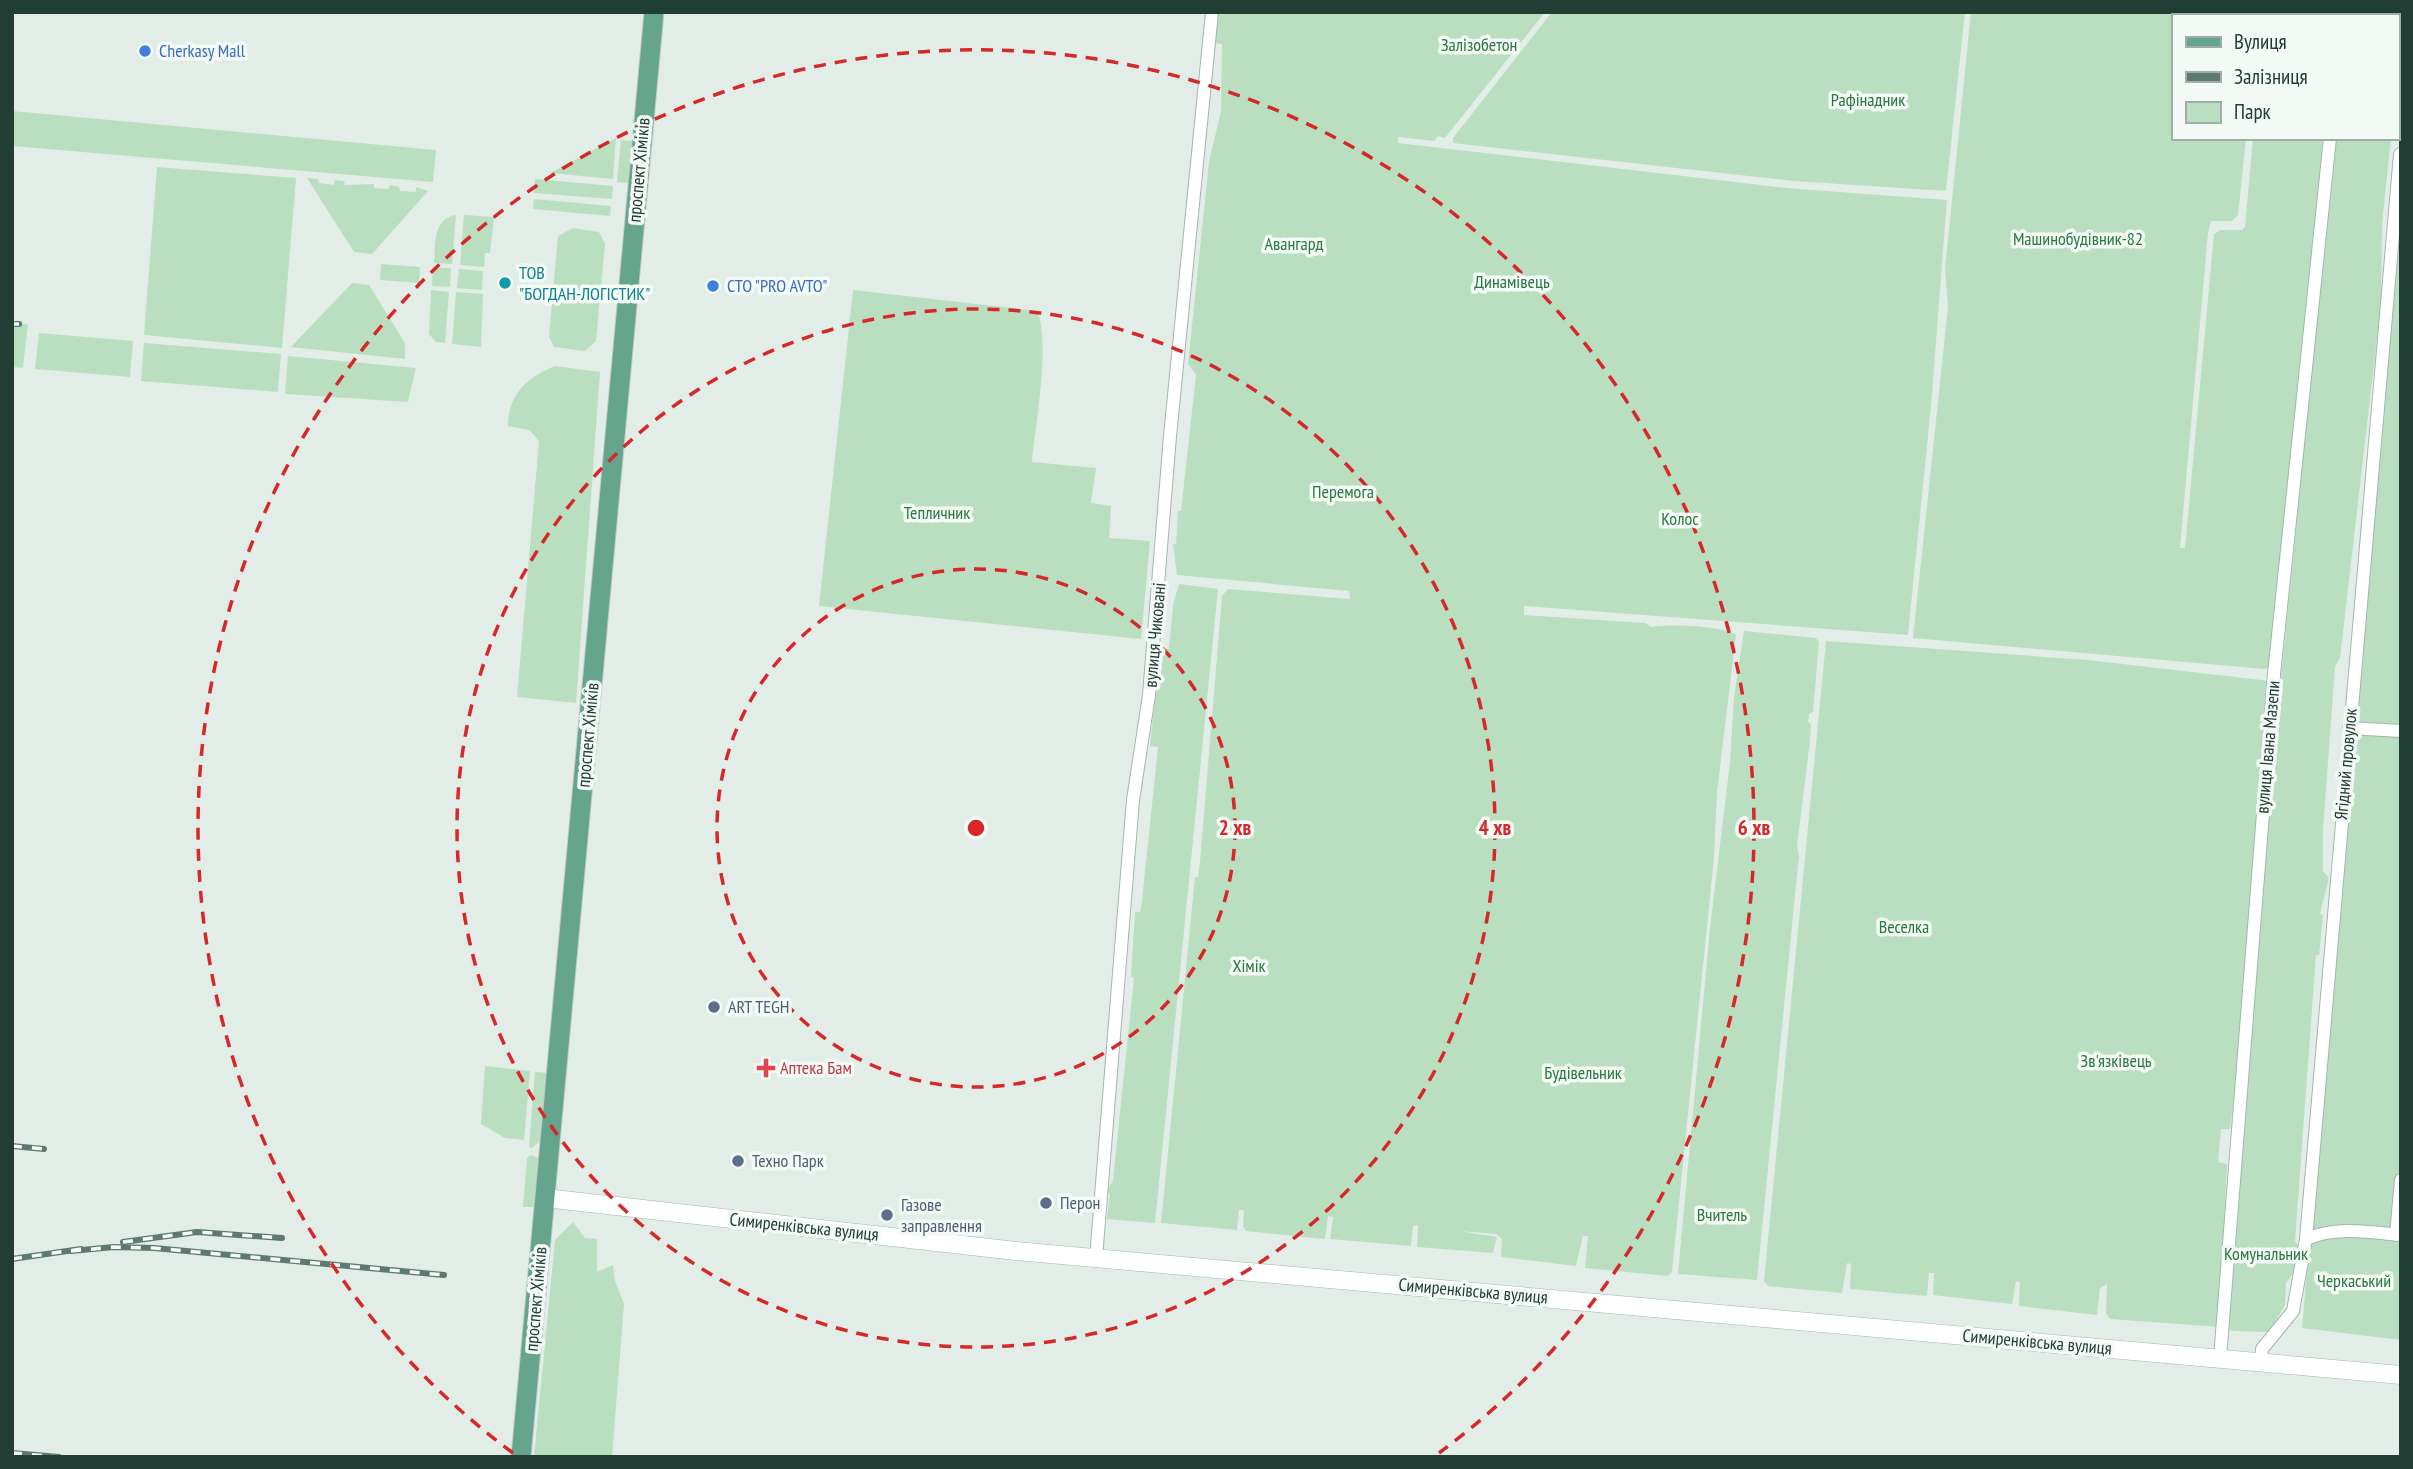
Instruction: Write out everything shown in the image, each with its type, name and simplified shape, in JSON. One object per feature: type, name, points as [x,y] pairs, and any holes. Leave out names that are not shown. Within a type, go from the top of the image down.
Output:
[{"type":"main road","name":"проспект Хіміків","points":[[521,1457],[654,12]]},
{"type":"main road","name":"Симиренківська вулиця","points":[[545,1198],[1096,1258],[2401,1375]]},
{"type":"street","name":"вулиця Чиковані","points":[[1096,1258],[1133,800],[1149,695],[1170,436],[1212,12]]},
{"type":"street","name":"вулиця Івана Мазепи","points":[[2220,1358],[2274,674],[2330,140]]},
{"type":"street","name":"Ягідний провулок","points":[[2261,1362],[2262,1349],[2293,1311],[2306,1239],[2349,728],[2397,226],[2400,154]]},
{"type":"street","points":[[2349,728],[2401,732]]},
{"type":"street","points":[[2306,1239],[2323,1231],[2398,1235],[2401,1180]]},
{"type":"green space","points":[[1219,12],[1545,12],[1445,138],[1438,136],[1434,141],[1398,137],[1398,143],[1786,188],[1947,200],[1931,406],[1908,635],[1524,606],[1524,615],[1645,623],[1651,627],[1707,627],[1736,635],[1717,792],[1714,857],[1672,1272],[1668,1276],[1585,1268],[1588,1236],[1583,1236],[1576,1266],[1501,1257],[1502,1239],[1496,1234],[1459,1231],[1497,1237],[1493,1253],[1417,1247],[1418,1225],[1413,1226],[1411,1246],[1330,1239],[1333,1217],[1328,1216],[1325,1239],[1246,1231],[1243,1226],[1244,1210],[1239,1210],[1237,1230],[1161,1223],[1195,877],[1198,877],[1200,862],[1222,596],[1228,589],[1350,599],[1349,591],[1177,575],[1173,544],[1176,544],[1178,511],[1181,511],[1196,375],[1188,364],[1209,162],[1221,111],[1222,44],[1214,43]]},
{"type":"green space","name":"Рафінадник","points":[[1552,12],[1965,12],[1946,191],[1794,181],[1453,143],[1453,138]]},
{"type":"green space","name":"Машинобудівник-82","points":[[1971,12],[2257,12],[2172,14],[2172,140],[2246,140],[2238,215],[2232,221],[2211,221],[2208,233],[2180,548],[2185,548],[2214,234],[2221,230],[2242,230],[2245,227],[2253,140],[2323,140],[2271,666],[2265,669],[1913,638],[1948,307],[1945,269]]},
{"type":"green space","points":[[2401,12],[2399,60],[2399,14],[2350,14]]},
{"type":"green space","points":[[12,111],[436,150],[433,182],[12,146]]},
{"type":"green space","points":[[616,138],[613,179],[550,173]]},
{"type":"green space","points":[[621,140],[632,141],[628,183],[617,182]]},
{"type":"green space","name":"Комунальник","points":[[2335,140],[2391,140],[2382,224],[2381,304],[2340,658],[2335,667],[2323,830],[2323,871],[2329,878],[2320,914],[2323,915],[2319,955],[2316,955],[2295,1241],[2299,1247],[2296,1269],[2286,1283],[2285,1305],[2269,1332],[2232,1331],[2228,1328],[2278,708]]},
{"type":"green space","points":[[157,167],[296,178],[282,348],[144,335]]},
{"type":"green space","points":[[307,178],[334,185],[335,180],[344,181],[345,185],[374,184],[374,188],[388,189],[390,185],[399,187],[400,191],[416,192],[416,187],[428,191],[372,254],[354,252]]},
{"type":"green space","points":[[535,179],[613,186],[612,199],[534,193]]},
{"type":"green space","points":[[534,199],[611,206],[610,216],[533,209]]},
{"type":"green space","name":"Черкаський","points":[[2401,206],[2401,1340],[2302,1328]]},
{"type":"green space","points":[[456,215],[452,264],[434,263],[439,227],[448,217]]},
{"type":"green space","points":[[464,215],[494,217],[490,253],[485,253],[484,267],[460,265]]},
{"type":"green space","points":[[573,228],[599,232],[605,244],[596,341],[585,351],[554,347],[549,337],[558,236]]},
{"type":"green space","points":[[381,264],[420,267],[419,283],[380,280]]},
{"type":"green space","points":[[433,268],[451,268],[450,287],[432,286]]},
{"type":"green space","points":[[459,269],[483,271],[482,290],[457,288]]},
{"type":"green space","points":[[352,283],[369,285],[405,343],[405,359],[291,347]]},
{"type":"green space","points":[[431,290],[449,292],[445,343],[436,342],[429,334]]},
{"type":"green space","name":"Тепличник","points":[[853,290],[1037,311],[1043,342],[1032,462],[1096,468],[1091,503],[1111,506],[1109,538],[1150,541],[1141,639],[819,606]]},
{"type":"green space","points":[[456,292],[483,294],[481,347],[452,344]]},
{"type":"green space","points":[[12,323],[28,324],[23,368],[12,367]]},
{"type":"green space","points":[[39,333],[133,341],[130,377],[35,369]]},
{"type":"green space","points":[[144,343],[281,354],[278,392],[141,381]]},
{"type":"green space","points":[[288,356],[416,368],[408,402],[285,394]]},
{"type":"green space","points":[[555,366],[600,372],[576,703],[517,697],[539,441],[529,430],[508,426],[509,415],[515,396],[521,388]]},
{"type":"green space","name":"Хімік","points":[[1179,584],[1218,589],[1155,1223],[1107,1219],[1110,1193],[1106,1193],[1113,1180],[1134,978],[1131,977],[1135,912],[1140,912],[1142,901],[1158,747],[1150,746],[1160,649],[1169,649],[1173,605]]},
{"type":"green space","name":"Вчитель","points":[[1744,631],[1816,638],[1819,642],[1813,712],[1809,714],[1808,722],[1811,724],[1810,741],[1797,846],[1799,855],[1757,1280],[1678,1274],[1710,928],[1730,762],[1734,697]]},
{"type":"green space","points":[[1826,641],[2088,660],[2270,681],[2238,1067],[2230,1129],[2221,1129],[2218,1162],[2227,1164],[2219,1327],[2110,1319],[2106,1313],[2107,1284],[2100,1288],[2097,1315],[2019,1306],[2020,1282],[2016,1281],[2012,1304],[1933,1295],[1934,1273],[1929,1273],[1927,1296],[1850,1289],[1851,1264],[1847,1263],[1842,1293],[1768,1286],[1764,1281]]},
{"type":"green space","points":[[485,1066],[530,1071],[524,1140],[505,1138],[481,1124]]},
{"type":"green space","points":[[535,1072],[548,1073],[541,1140],[532,1148],[529,1147]]},
{"type":"green space","points":[[531,1155],[538,1158],[540,1164],[535,1207],[523,1207],[527,1158]]},
{"type":"green space","points":[[573,1222],[585,1238],[597,1239],[597,1272],[613,1265],[615,1281],[624,1304],[612,1457],[534,1457],[555,1240]]},
{"type":"railway","points":[[12,324],[19,324]]},
{"type":"railway","points":[[12,1146],[44,1149]]},
{"type":"railway","points":[[123,1242],[197,1232],[282,1238]]},
{"type":"railway","points":[[71,1251],[114,1247],[154,1248],[444,1275]]},
{"type":"railway","points":[[12,1259],[81,1249]]},
{"type":"railway","points":[[12,1453],[59,1457]]},
{"type":"place","name":"Cherkasy Mall","points":[[145,51]]},
{"type":"place","name":"ТОВ \"БОГДАН-ЛОГІСТИК\"","points":[[505,283]]},
{"type":"place","name":"СТО \"PRO AVTO\"","points":[[713,286]]},
{"type":"place","name":"ART TEGH","points":[[714,1007]]},
{"type":"place","name":"Аптека Бам","points":[[766,1068]]},
{"type":"place","name":"Техно Парк","points":[[738,1161]]},
{"type":"place","name":"Перон","points":[[1046,1203]]},
{"type":"place","name":"Газове заправлення","points":[[887,1215]]},
{"type":"park label","name":"Залізобетон","points":[[1479,45]]},
{"type":"park label","name":"Авангард","points":[[1294,244]]},
{"type":"park label","name":"Динамівець","points":[[1512,282]]},
{"type":"park label","name":"Перемога","points":[[1343,492]]},
{"type":"park label","name":"Колос","points":[[1680,519]]},
{"type":"park label","name":"Веселка","points":[[1904,927]]},
{"type":"park label","name":"Зв'язківець","points":[[2116,1061]]},
{"type":"park label","name":"Будівельник","points":[[1583,1073]]}]
